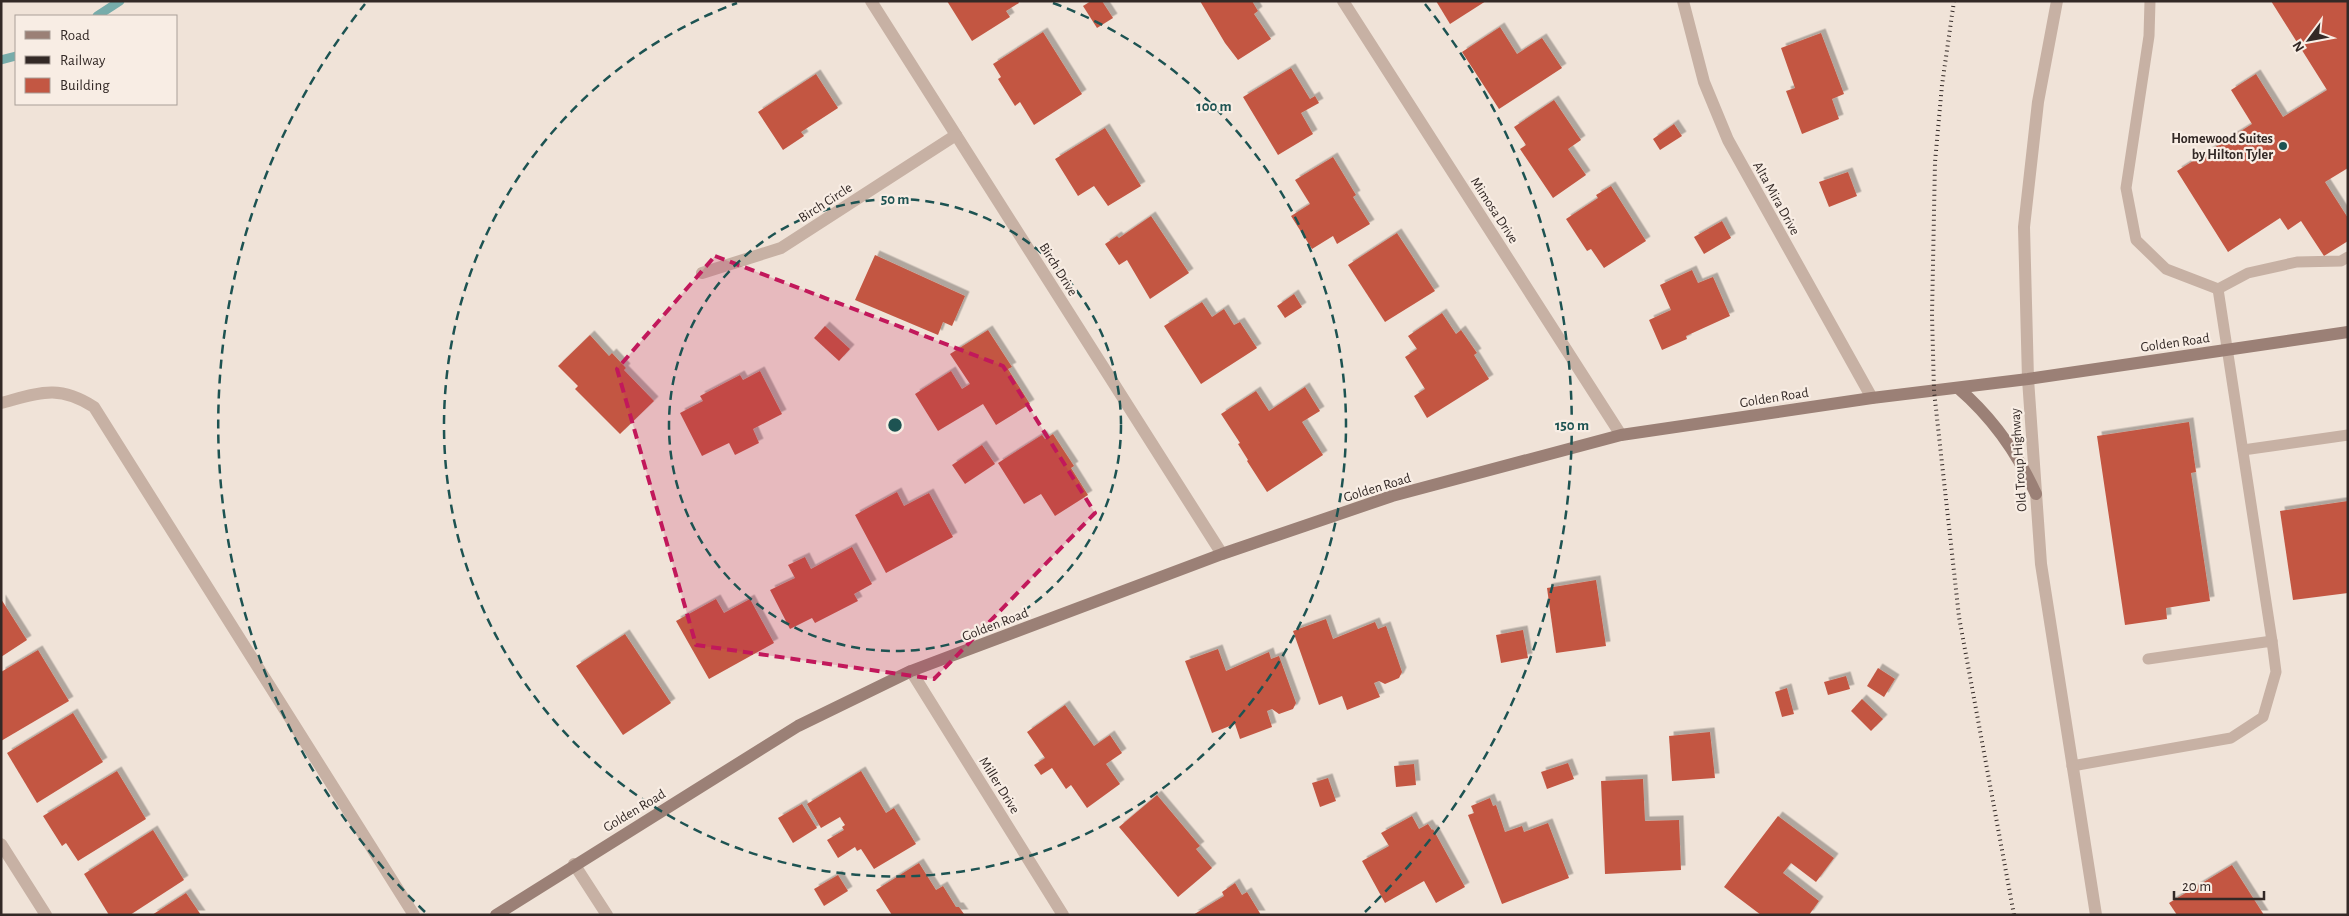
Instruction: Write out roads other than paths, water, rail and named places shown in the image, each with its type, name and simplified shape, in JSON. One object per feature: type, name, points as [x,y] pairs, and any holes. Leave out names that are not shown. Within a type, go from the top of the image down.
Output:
[{"type":"street","name":"Birch Drive","points":[[871,1],[1222,554]]},
{"type":"street","name":"Mimosa Drive","points":[[1342,1],[1621,435]]},
{"type":"street","name":"Alta Mira Drive","points":[[1683,1],[1704,82],[1728,140],[1872,398]]},
{"type":"street","name":"Old Troup Highway","points":[[2057,1],[2038,102],[2024,227],[2028,379],[2041,564],[2096,915]]},
{"type":"street","name":"Birch Circle","points":[[702,273],[781,248],[956,135]]},
{"type":"street","name":"Golden Road","points":[[496,915],[574,864],[798,726],[911,671],[1222,554],[1392,496],[1621,435],[1872,398],[2028,379],[2348,332]]},
{"type":"street","points":[[1958,388],[1989,417],[2008,441],[2024,466],[2036,494]]},
{"type":"street","points":[[1,403],[46,391],[77,396],[94,407],[414,915]]},
{"type":"street","name":"Miller Drive","points":[[911,671],[1063,915]]},
{"type":"street","points":[[1,844],[46,915]]},
{"type":"street","points":[[574,864],[607,915]]},
{"type":"lane","points":[[2150,1],[2149,36],[2126,188],[2136,240],[2166,269],[2218,289],[2248,273],[2297,262],[2341,261],[2348,257]]},
{"type":"lane","points":[[2072,766],[2231,738],[2263,717],[2276,672],[2218,289]]},
{"type":"lane","points":[[2243,450],[2348,435]]},
{"type":"lane","points":[[2148,659],[2272,641]]},
{"type":"waterway","points":[[99,15],[120,1]]},
{"type":"waterway","points":[[1,60],[15,56]]},
{"type":"railway","points":[[1954,1],[1942,85],[1935,162],[1932,315],[1934,391],[1959,617],[2014,915]]},
{"type":"place","name":"Homewood Suites by Hilton Tyler","points":[[2283,146]]}]
